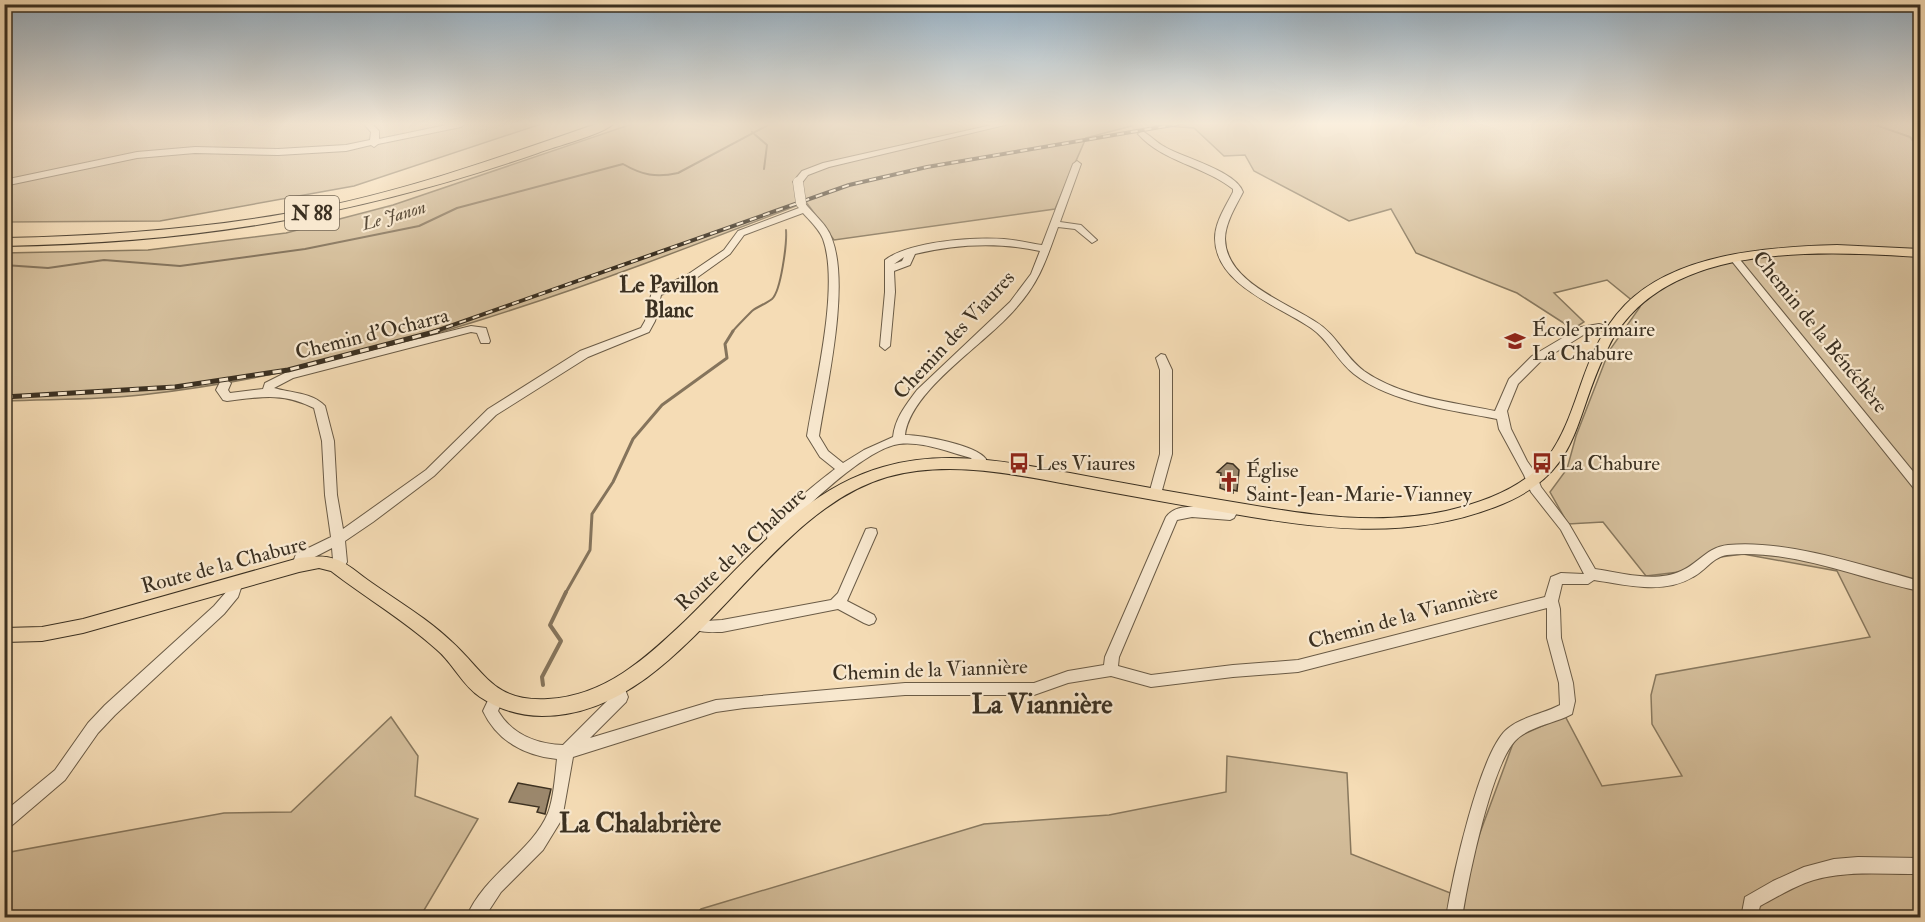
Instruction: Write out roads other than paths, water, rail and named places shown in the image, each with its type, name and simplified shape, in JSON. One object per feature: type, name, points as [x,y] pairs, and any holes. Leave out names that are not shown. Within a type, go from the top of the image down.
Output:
[{"type":"highway","name":"N 88","points":[[4,232],[166,226],[306,206],[431,176],[457,167]]},
{"type":"highway","name":"N 88","points":[[4,242],[142,237],[281,219],[419,187],[482,167]]},
{"type":"main road","name":"Route de la Chabure","points":[[4,635],[61,631],[235,585],[299,565],[319,562],[336,566],[444,644],[486,690],[497,697],[513,703],[542,708],[595,699],[618,688],[657,659],[778,540],[814,509],[857,482],[912,466],[981,464],[1233,509],[1351,526],[1411,525],[1439,520],[1476,508],[1533,482],[1551,465],[1560,450],[1600,350],[1611,330],[1622,316],[1646,295],[1689,272],[1734,258],[1819,249],[1920,253]]},
{"type":"street","points":[[4,183],[73,167]]},
{"type":"street","points":[[821,167],[805,173],[798,182],[803,206],[827,237],[832,269],[831,306],[813,436],[816,446],[844,470]]},
{"type":"street","name":"Chemin des Viaures","points":[[898,440],[898,432],[909,407],[1018,301],[1036,274],[1076,167]]},
{"type":"street","points":[[1200,167],[1222,177],[1237,188],[1238,192],[1220,236],[1223,254],[1231,267],[1263,297],[1316,326],[1362,375],[1407,393],[1501,416]]},
{"type":"street","points":[[299,565],[301,558],[338,539],[369,519],[430,473],[492,412],[584,354],[645,330],[659,290],[691,277],[731,249],[741,233],[803,206]]},
{"type":"street","points":[[1055,224],[1078,227],[1092,240]]},
{"type":"street","points":[[885,346],[891,258],[912,250],[994,242],[1046,249]]},
{"type":"street","name":"Chemin de la Bénéchère","points":[[1734,258],[1920,488]]},
{"type":"street","points":[[1591,574],[1565,526],[1535,489],[1501,416],[1517,375],[1536,359],[1580,332],[1599,327],[1611,330]]},
{"type":"street","name":"Chemin d'Ocharra","points":[[271,392],[268,390],[269,386],[289,375],[471,329],[482,330],[486,341]]},
{"type":"street","points":[[1155,494],[1166,454],[1166,370],[1161,358]]},
{"type":"street","name":"Chemin d'Ocharra","points":[[225,383],[222,390],[227,397],[271,392],[303,398],[319,406],[328,441],[331,495],[338,539]]},
{"type":"street","points":[[778,540],[773,537],[780,527],[844,470],[877,446],[898,440],[920,442],[975,455],[980,459],[981,464]]},
{"type":"street","points":[[1111,670],[1112,657],[1172,517],[1177,513],[1186,512],[1230,515],[1233,509]]},
{"type":"street","points":[[694,622],[704,627],[722,626],[838,603],[871,533]]},
{"type":"street","points":[[336,566],[340,562],[338,539]]},
{"type":"street","points":[[1591,574],[1658,581],[1684,576],[1716,552],[1742,551],[1824,562],[1920,586]]},
{"type":"street","points":[[1454,918],[1485,790],[1500,752],[1509,737],[1517,731],[1567,709],[1567,692],[1553,635],[1555,609],[1551,601],[1556,581],[1561,578],[1588,579],[1591,574]]},
{"type":"street","points":[[4,822],[60,775],[101,719],[219,610],[233,593],[235,585]]},
{"type":"street","name":"Chemin de la Viannière","points":[[566,752],[716,706],[790,697],[905,689],[1034,689],[1068,677],[1111,670],[1151,681],[1298,666],[1551,601]]},
{"type":"street","points":[[838,603],[869,619]]},
{"type":"street","points":[[474,918],[495,886],[537,844],[548,828],[556,814],[566,752],[621,697],[618,688]]},
{"type":"street","points":[[497,697],[490,711],[510,735],[537,749],[566,752]]},
{"type":"street","points":[[1749,918],[1750,903],[1754,900],[1784,883],[1823,869],[1920,866]]},
{"type":"waterway","name":"Le Janon","points":[[4,265],[48,268],[104,260],[180,266],[305,249],[419,226],[457,208],[612,167]]},
{"type":"waterway","name":"Le Janon","points":[[629,167],[649,174],[663,175],[678,173],[689,167]]},
{"type":"waterway","points":[[732,332],[752,311],[770,301],[775,294],[783,266],[786,230]]},
{"type":"waterway","points":[[565,594],[590,550],[592,514],[613,482],[633,439],[662,405],[727,358],[725,344],[733,331]]},
{"type":"waterway","points":[[543,685],[542,677],[561,641],[550,625],[565,594]]},
{"type":"railway","points":[[433,332],[849,185],[927,167]]},
{"type":"railway","points":[[4,397],[175,387],[288,370],[438,331]]},
{"type":"place","name":"École primaire La Chabure","points":[[1515,341]]},
{"type":"place","name":"Les Viaures","points":[[1019,463]]},
{"type":"place","name":"La Chabure","points":[[1542,463]]},
{"type":"place","name":"Église Saint-Jean-Marie-Vianney","points":[[1229,482]]},
{"type":"district","name":"Le Pavillon Blanc","points":[[669,298]]},
{"type":"district","name":"La Viannière","points":[[1042,704]]},
{"type":"district","name":"La Chalabrière","points":[[640,823]]}]
